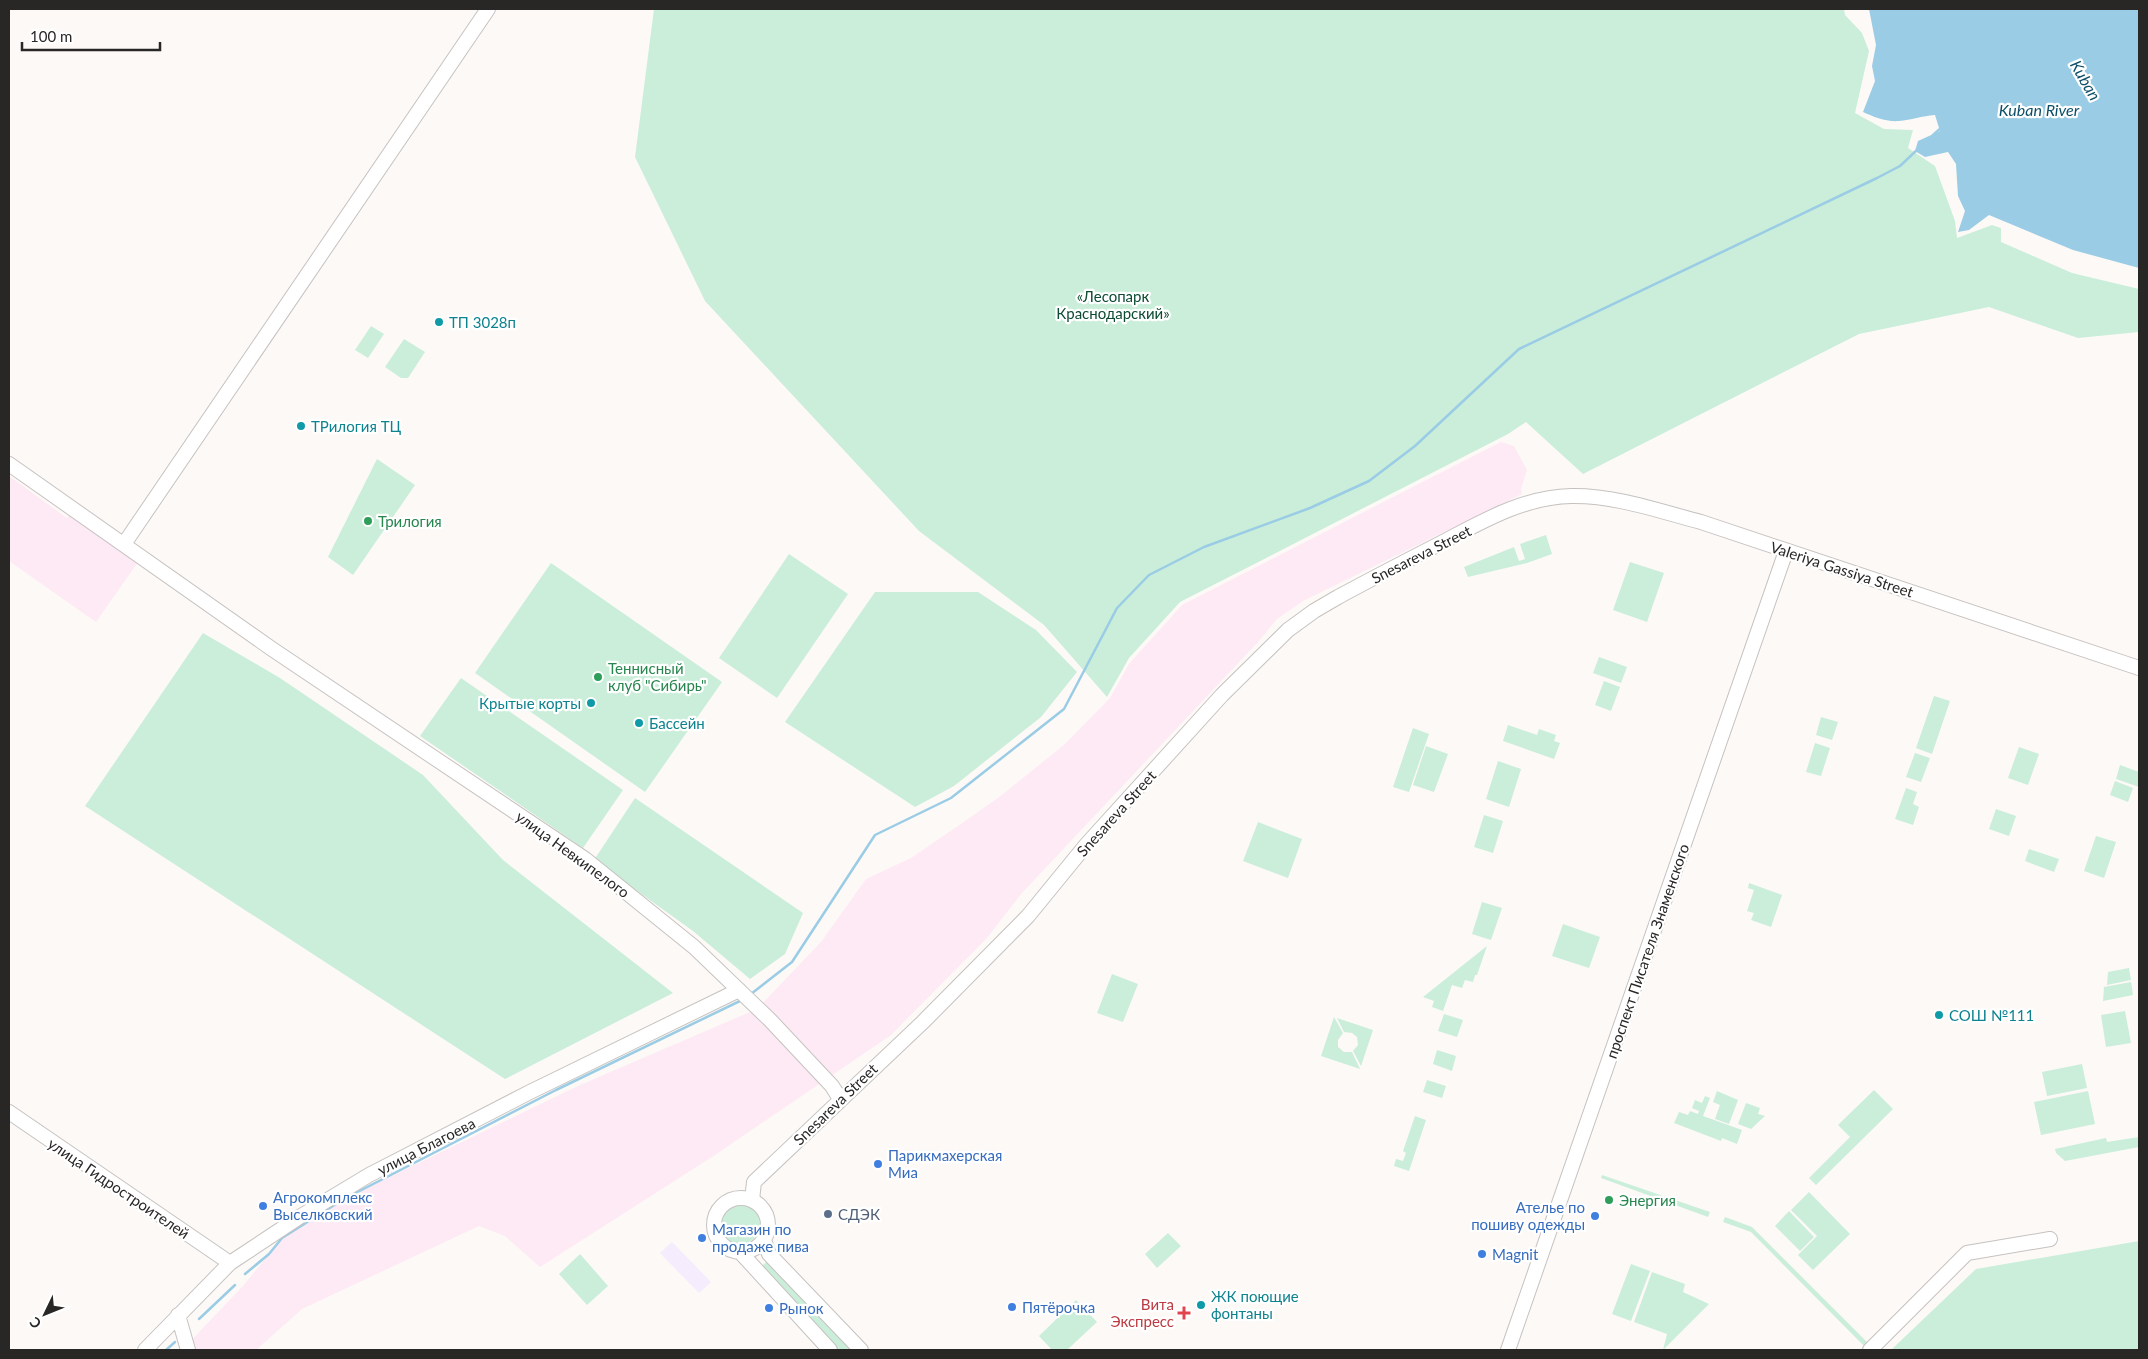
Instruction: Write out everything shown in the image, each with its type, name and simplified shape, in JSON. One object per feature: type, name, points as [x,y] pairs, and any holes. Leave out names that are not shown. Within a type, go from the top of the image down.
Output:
[{"type":"street","points":[[124,544],[488,9]]},
{"type":"street","name":"улица Невкипелого","points":[[9,464],[272,649],[584,859],[694,948],[745,996],[832,1086],[840,1099]]},
{"type":"street","name":"Valeriya Gassiya Street","points":[[1539,500],[1572,496],[1607,500],[1654,509],[1701,522],[2139,668]]},
{"type":"street","name":"Snesareva Street","points":[[752,1200],[754,1182],[922,1022],[1028,916],[1086,845],[1222,695],[1273,644],[1314,611],[1373,577],[1508,510],[1539,500]]},
{"type":"street","name":"проспект Писателя Знаменского","points":[[1508,1350],[1786,551]]},
{"type":"street","name":"улица Благоева","points":[[145,1350],[180,1323],[230,1263],[368,1175],[530,1092],[745,996]]},
{"type":"street","name":"улица Гидростроителей","points":[[9,1112],[230,1263]]},
{"type":"street","points":[[740,1198],[752,1200],[758,1204],[766,1214],[769,1228],[764,1240],[754,1250],[741,1253],[729,1250],[720,1242],[715,1232],[714,1220],[720,1208],[729,1201],[740,1198]]},
{"type":"street","points":[[1870,1350],[1967,1253],[2050,1239]]},
{"type":"street","points":[[764,1240],[769,1254],[861,1350]]},
{"type":"street","points":[[741,1253],[830,1350]]},
{"type":"street","points":[[180,1323],[188,1350]]},
{"type":"shaded area","points":[[1501,442],[1514,446],[1527,470],[1521,489],[1522,494],[1303,601],[1277,619],[1258,642],[1021,894],[987,938],[891,1035],[715,1155],[540,1267],[505,1236],[479,1226],[302,1309],[256,1350],[182,1350],[243,1286],[282,1238],[344,1199],[580,1085],[757,1009],[821,942],[866,879],[911,858],[998,798],[1064,745],[1110,698],[1129,664],[1182,605]]},
{"type":"shaded area","points":[[9,476],[67,518],[70,514],[138,562],[96,622],[9,561]]},
{"type":"shaded area","points":[[672,1242],[711,1282],[699,1293],[660,1253]]},
{"type":"green space","name":"«Лесопарк Краснодарский»","points":[[654,9],[1844,9],[1845,15],[1862,33],[1869,51],[1855,113],[1884,129],[1913,130],[1908,148],[1935,166],[1955,221],[1957,238],[1992,225],[2001,228],[2001,242],[2072,273],[2139,289],[2139,332],[2078,338],[1989,307],[1859,334],[1583,474],[1526,422],[1508,434],[1180,602],[1129,658],[1107,697],[1044,625],[919,531],[705,301],[635,157]]},
{"type":"green space","points":[[371,326],[384,334],[368,358],[355,350]]},
{"type":"green space","points":[[404,339],[425,352],[408,378],[401,378],[385,367]]},
{"type":"green space","name":"Трилогия","points":[[377,459],[415,485],[353,575],[328,557]]},
{"type":"green space","points":[[1546,535],[1552,554],[1527,563],[1468,577],[1464,567],[1514,547],[1519,561],[1525,559],[1520,544]]},
{"type":"green space","points":[[789,554],[848,594],[777,698],[719,658]]},
{"type":"green space","points":[[1630,562],[1664,573],[1647,622],[1613,610]]},
{"type":"green space","name":"Теннисный клуб \"Сибирь\"","points":[[551,563],[722,682],[645,792],[475,673]]},
{"type":"green space","points":[[875,592],[978,592],[1036,630],[1077,672],[1041,717],[954,786],[915,807],[785,722]]},
{"type":"green space","points":[[203,633],[280,678],[423,775],[503,860],[673,993],[505,1079],[85,806]]},
{"type":"green space","points":[[1599,657],[1627,667],[1621,683],[1593,673]]},
{"type":"green space","points":[[461,678],[623,790],[583,848],[420,736]]},
{"type":"green space","points":[[1604,681],[1620,687],[1611,711],[1595,705]]},
{"type":"green space","points":[[1934,696],[1950,701],[1932,754],[1916,748]]},
{"type":"green space","points":[[1821,717],[1838,722],[1832,740],[1816,735]]},
{"type":"green space","points":[[1508,725],[1537,735],[1539,729],[1556,735],[1554,741],[1560,743],[1554,759],[1503,741]]},
{"type":"green space","points":[[1413,728],[1429,734],[1409,792],[1393,787]]},
{"type":"green space","points":[[1815,743],[1830,748],[1821,776],[1806,772]]},
{"type":"green space","points":[[1426,746],[1448,754],[1434,792],[1413,785]]},
{"type":"green space","points":[[2019,747],[2039,754],[2028,785],[2008,778]]},
{"type":"green space","points":[[1915,753],[1930,758],[1921,782],[1906,777]]},
{"type":"green space","points":[[1498,761],[1521,769],[1509,807],[1486,799]]},
{"type":"green space","points":[[2120,765],[2139,772],[2139,787],[2116,779]]},
{"type":"green space","points":[[2115,781],[2133,788],[2128,802],[2110,795]]},
{"type":"green space","points":[[1906,788],[1917,792],[1913,804],[1919,807],[1913,825],[1895,819]]},
{"type":"green space","points":[[635,798],[803,913],[785,954],[750,979],[693,931],[594,860]]},
{"type":"green space","points":[[1996,809],[2016,816],[2009,836],[1989,829]]},
{"type":"green space","points":[[1484,815],[1503,821],[1493,853],[1474,847]]},
{"type":"green space","points":[[1258,822],[1302,839],[1288,878],[1243,861]]},
{"type":"green space","points":[[2096,836],[2116,842],[2104,878],[2084,871]]},
{"type":"green space","points":[[2029,849],[2059,859],[2054,872],[2025,861]]},
{"type":"green space","points":[[1749,883],[1782,895],[1771,927],[1751,920],[1754,913],[1747,911],[1754,890],[1748,888]]},
{"type":"green space","points":[[1482,902],[1502,908],[1491,940],[1472,934]]},
{"type":"green space","points":[[1563,924],[1600,937],[1589,968],[1552,956]]},
{"type":"green space","points":[[1487,946],[1473,982],[1465,980],[1462,988],[1452,985],[1443,1011],[1432,1007],[1434,1001],[1423,997]]},
{"type":"green space","points":[[2129,968],[2131,980],[2107,985],[2108,972]]},
{"type":"green space","points":[[1112,974],[1138,984],[1123,1022],[1097,1013]]},
{"type":"green space","points":[[2131,982],[2133,995],[2103,1001],[2104,987]]},
{"type":"green space","points":[[2125,1011],[2131,1043],[2106,1047],[2101,1015]]},
{"type":"green space","points":[[1444,1014],[1463,1020],[1457,1037],[1438,1031]]},
{"type":"green space","points":[[1334,1017],[1343,1033],[1338,1040],[1338,1047],[1344,1052],[1352,1052],[1360,1069],[1321,1056]]},
{"type":"green space","points":[[1337,1018],[1373,1030],[1361,1066],[1353,1051],[1358,1045],[1357,1037],[1352,1033],[1344,1032]]},
{"type":"green space","points":[[1437,1050],[1456,1056],[1452,1071],[1433,1064]]},
{"type":"green space","points":[[2082,1064],[2087,1088],[2047,1096],[2042,1072]]},
{"type":"green space","points":[[1427,1080],[1446,1086],[1442,1098],[1423,1092]]},
{"type":"green space","points":[[1874,1090],[1893,1109],[1816,1185],[1809,1178],[1850,1137],[1838,1125]]},
{"type":"green space","points":[[1717,1091],[1738,1100],[1729,1124],[1715,1119],[1720,1105],[1713,1102]]},
{"type":"green space","points":[[2088,1091],[2095,1124],[2041,1135],[2034,1102]]},
{"type":"green space","points":[[1705,1096],[1710,1098],[1703,1116],[1742,1130],[1737,1144],[1722,1138],[1721,1141],[1674,1123],[1679,1112],[1688,1115],[1690,1111],[1698,1114],[1699,1111],[1692,1108],[1695,1100],[1702,1103]]},
{"type":"green space","points":[[1746,1103],[1760,1108],[1758,1114],[1765,1116],[1751,1129],[1738,1124]]},
{"type":"green space","points":[[1415,1116],[1426,1120],[1409,1171],[1394,1166],[1396,1159],[1403,1161],[1406,1153],[1403,1151]]},
{"type":"green space","points":[[2139,1137],[2139,1147],[2065,1161],[2056,1153],[2055,1149],[2106,1138],[2107,1142]]},
{"type":"green space","points":[[1602,1175],[1710,1212],[1708,1217],[1601,1178]]},
{"type":"green space","points":[[1809,1192],[1850,1234],[1813,1270],[1798,1255],[1817,1236],[1791,1210]]},
{"type":"green space","points":[[736,1204],[744,1204],[751,1207],[757,1213],[760,1224],[757,1235],[751,1241],[744,1244],[736,1244],[729,1241],[723,1235],[720,1228],[720,1220],[723,1213],[729,1207]]},
{"type":"green space","points":[[1789,1211],[1814,1237],[1800,1251],[1775,1226]]},
{"type":"green space","points":[[1725,1217],[1752,1227],[1869,1344],[1866,1348],[1751,1232],[1723,1222]]},
{"type":"green space","points":[[1168,1233],[1181,1246],[1157,1268],[1145,1254]]},
{"type":"green space","points":[[2139,1241],[2139,1350],[1891,1350],[1976,1269]]},
{"type":"green space","points":[[580,1254],[608,1286],[587,1305],[559,1274]]},
{"type":"green space","points":[[768,1260],[853,1350],[836,1350],[760,1268]]},
{"type":"green space","points":[[1631,1264],[1650,1271],[1631,1321],[1612,1314]]},
{"type":"green space","points":[[1652,1272],[1685,1284],[1683,1292],[1709,1304],[1663,1350],[1667,1334],[1634,1322]]},
{"type":"green space","points":[[1076,1300],[1097,1322],[1067,1350],[1052,1350],[1039,1336]]},
{"type":"water","name":"Kuban River","points":[[1869,9],[2139,9],[2139,268],[2073,250],[1989,215],[1969,230],[1958,232],[1965,211],[1958,196],[1956,164],[1948,152],[1925,157],[1915,151],[1918,141],[1940,131],[1935,115],[1889,121],[1863,112],[1875,81],[1872,66],[1876,45]]},
{"type":"waterway","points":[[1933,135],[1942,127]]},
{"type":"waterway","points":[[751,994],[792,962],[875,835],[951,798],[1064,709],[1117,608],[1149,575],[1204,547],[1310,508],[1369,481],[1415,446],[1519,349],[1877,178],[1900,166],[1918,149]]},
{"type":"waterway","points":[[245,1274],[269,1254],[282,1238],[344,1199],[556,1090],[742,1000]]},
{"type":"waterway","points":[[199,1319],[235,1285]]},
{"type":"waterway","points":[[166,1350],[175,1342]]},
{"type":"place","name":"ТП 3028п","points":[[439,322]]},
{"type":"place","name":"ТРилогия ТЦ","points":[[301,426]]},
{"type":"place","name":"Трилогия","points":[[368,521]]},
{"type":"place","name":"Теннисный клуб \"Сибирь\"","points":[[598,677]]},
{"type":"place","name":"Крытые корты","points":[[591,703]]},
{"type":"place","name":"Бассейн","points":[[639,723]]},
{"type":"place","name":"СОШ №111","points":[[1939,1015]]},
{"type":"place","name":"Парикмахерская Миа","points":[[878,1164]]},
{"type":"place","name":"Энергия","points":[[1609,1200]]},
{"type":"place","name":"Агрокомплекс Выселковский","points":[[263,1206]]},
{"type":"place","name":"СДЭК","points":[[828,1214]]},
{"type":"place","name":"Ателье по пошиву одежды","points":[[1595,1216]]},
{"type":"place","name":"Магазин по продаже пива","points":[[702,1238]]},
{"type":"place","name":"Magnit","points":[[1482,1254]]},
{"type":"place","name":"ЖК поющие фонтаны","points":[[1201,1305]]},
{"type":"place","name":"Пятёрочка","points":[[1012,1307]]},
{"type":"place","name":"Рынок","points":[[769,1308]]},
{"type":"place","name":"Вита Экспресс","points":[[1184,1313]]},
{"type":"water label","name":"Kuban","points":[[2086,80]]}]
